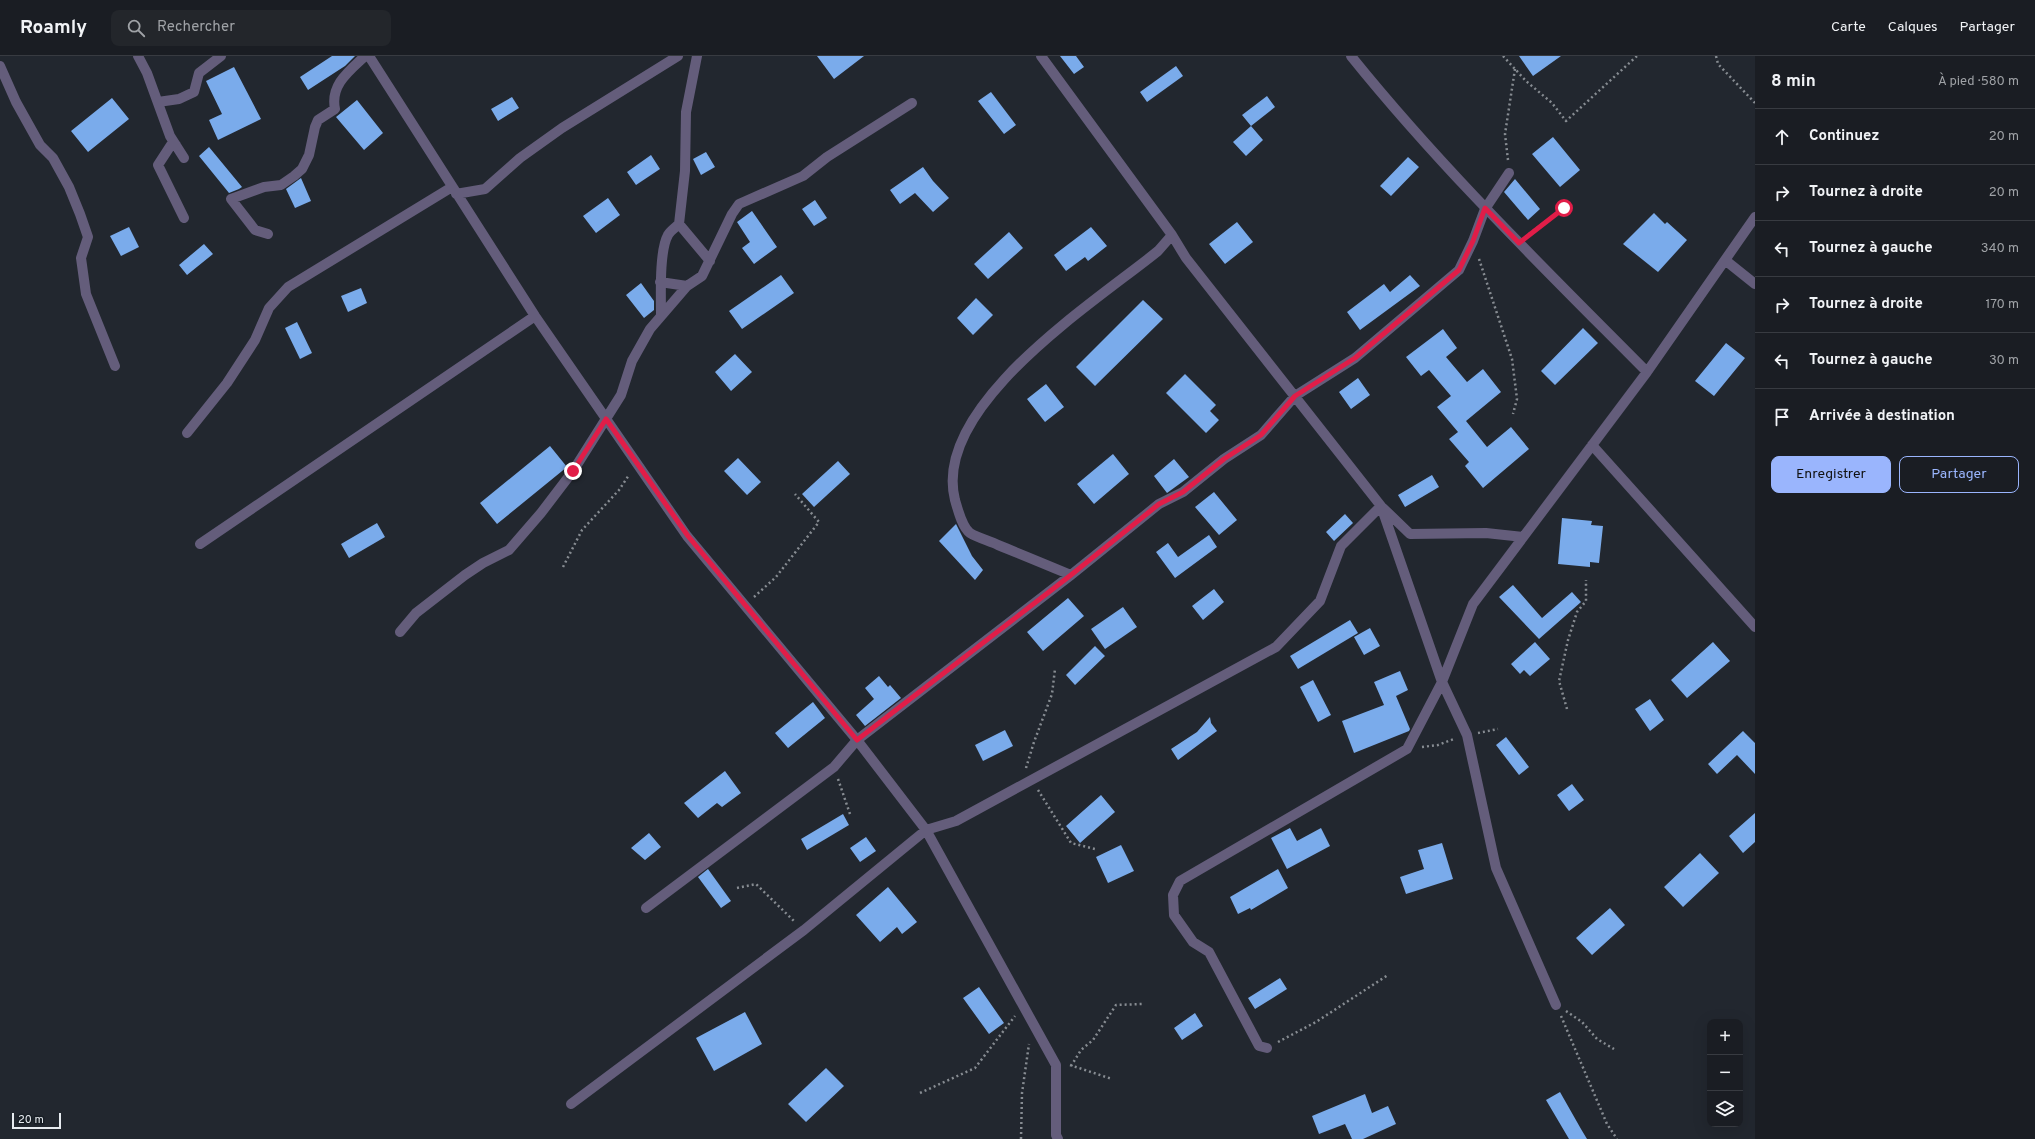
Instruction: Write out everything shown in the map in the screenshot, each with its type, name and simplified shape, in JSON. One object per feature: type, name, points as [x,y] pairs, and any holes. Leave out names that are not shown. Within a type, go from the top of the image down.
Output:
[{"type":"street","points":[[138,56],[147,73],[170,136],[184,158]]},
{"type":"street","points":[[158,102],[179,99],[194,92],[199,73],[221,56]]},
{"type":"street","points":[[268,234],[255,230],[231,200],[264,187],[281,185],[302,169],[309,155],[318,120],[335,109],[334,102],[336,88],[343,77],[365,56]]},
{"type":"street","points":[[369,56],[535,316],[688,536],[857,740],[926,830],[1056,1065],[1056,1135],[1058,1139]]},
{"type":"street","points":[[187,433],[228,382],[255,340],[268,308],[288,287],[454,190],[485,189],[520,158],[562,128],[678,56]]},
{"type":"street","points":[[661,315],[660,282],[668,234],[679,224],[685,171],[686,112],[697,56]]},
{"type":"street","points":[[1041,56],[1172,235],[1186,258],[1382,506],[1410,534],[1486,533],[1523,537]]},
{"type":"street","points":[[1352,56],[1394,109],[1485,208],[1647,372]]},
{"type":"street","points":[[0,66],[16,102],[40,145],[53,158],[70,187],[88,237],[81,258],[86,294],[115,366]]},
{"type":"street","points":[[400,632],[416,613],[465,575],[483,563],[509,550],[573,471],[621,395],[632,361],[650,329],[687,286],[702,276],[739,204],[803,176],[827,157],[912,103]]},
{"type":"street","points":[[176,145],[171,145],[158,165],[184,218]]},
{"type":"street","points":[[646,908],[834,766],[857,740],[1071,575],[1159,504],[1183,492],[1224,459],[1261,435],[1295,396],[1355,358],[1459,270],[1473,241],[1485,208],[1509,172]]},
{"type":"street","points":[[1267,1048],[1259,1046],[1209,952],[1193,942],[1174,915],[1173,895],[1180,881],[1407,750],[1442,682],[1473,604],[1647,372],[1755,217]]},
{"type":"street","points":[[679,224],[710,260]]},
{"type":"street","points":[[1071,575],[969,533],[958,512],[952,488],[955,460],[973,419],[991,395],[1021,363],[1052,334],[1158,251],[1172,235]]},
{"type":"street","points":[[1725,260],[1755,284]]},
{"type":"street","points":[[660,282],[687,286]]},
{"type":"street","points":[[200,544],[535,316]]},
{"type":"street","points":[[1592,445],[1755,627]]},
{"type":"street","points":[[1382,506],[1442,682],[1467,735],[1496,868],[1556,1005]]},
{"type":"street","points":[[571,1104],[804,930],[926,830],[956,821],[1276,647],[1320,600],[1341,546],[1382,506]]},
{"type":"path","points":[[1503,56],[1526,81],[1552,103],[1566,121],[1637,56]]},
{"type":"path","points":[[1716,56],[1718,64],[1755,103]]},
{"type":"path","points":[[1509,172],[1505,134],[1515,69]]},
{"type":"path","points":[[1519,243],[1564,208]]},
{"type":"path","points":[[1473,241],[1512,359],[1517,399],[1513,414]]},
{"type":"path","points":[[563,567],[582,530],[619,490],[630,474],[634,460]]},
{"type":"path","points":[[744,605],[776,577],[819,522],[795,494]]},
{"type":"path","points":[[1567,709],[1559,680],[1568,640],[1577,612],[1586,601],[1586,580]]},
{"type":"path","points":[[1055,669],[1052,694],[1034,742],[1022,785],[1039,790],[1071,843],[1095,849]]},
{"type":"path","points":[[1407,750],[1438,745],[1467,735],[1498,729]]},
{"type":"path","points":[[834,766],[850,814]]},
{"type":"path","points":[[737,888],[756,884],[804,930]]},
{"type":"path","points":[[1267,1048],[1316,1022],[1388,975]]},
{"type":"path","points":[[1071,1066],[1082,1050],[1093,1040],[1116,1005],[1142,1004]]},
{"type":"path","points":[[1556,1005],[1582,1022],[1598,1039],[1614,1049]]},
{"type":"path","points":[[1556,1005],[1607,1124],[1617,1139]]},
{"type":"path","points":[[920,1094],[975,1068],[1023,1006]]},
{"type":"path","points":[[1021,1139],[1022,1093],[1032,1022]]},
{"type":"path","points":[[1048,1050],[1071,1066],[1112,1079]]},
{"type":"building","points":[[332,56],[355,56],[345,66],[308,90],[300,77]]},
{"type":"building","points":[[817,56],[864,56],[834,79]]},
{"type":"building","points":[[1060,56],[1076,56],[1084,67],[1074,74]]},
{"type":"building","points":[[1519,56],[1561,56],[1533,76]]},
{"type":"building","points":[[1176,66],[1183,76],[1147,102],[1140,92]]},
{"type":"building","points":[[234,67],[261,119],[218,140],[209,120],[222,114],[206,81]]},
{"type":"building","points":[[991,92],[1016,125],[1004,134],[978,101]]},
{"type":"building","points":[[1267,96],[1275,107],[1251,126],[1242,115]]},
{"type":"building","points":[[512,97],[519,108],[498,121],[491,109]]},
{"type":"building","points":[[112,98],[129,119],[88,152],[71,131]]},
{"type":"building","points":[[357,100],[383,133],[364,150],[336,117]]},
{"type":"building","points":[[1251,126],[1263,140],[1246,156],[1233,142]]},
{"type":"building","points":[[1553,137],[1580,170],[1560,187],[1532,154]]},
{"type":"building","points":[[209,147],[242,187],[229,193],[199,156]]},
{"type":"building","points":[[706,152],[715,167],[701,175],[693,159]]},
{"type":"building","points":[[651,155],[660,169],[636,185],[627,172]]},
{"type":"building","points":[[1408,157],[1419,167],[1391,196],[1380,186]]},
{"type":"building","points":[[923,167],[933,181],[949,198],[933,212],[915,193],[900,204],[890,190]]},
{"type":"building","points":[[301,178],[311,201],[295,208],[286,189]]},
{"type":"building","points":[[1515,179],[1540,209],[1528,220],[1504,192]]},
{"type":"building","points":[[608,198],[620,215],[596,233],[583,216]]},
{"type":"building","points":[[815,200],[827,218],[814,226],[802,209]]},
{"type":"building","points":[[752,211],[777,247],[754,264],[742,248],[750,242],[737,222]]},
{"type":"building","points":[[1654,213],[1665,224],[1667,222],[1687,240],[1658,272],[1623,244]]},
{"type":"building","points":[[1237,222],[1253,242],[1225,264],[1209,244]]},
{"type":"building","points":[[129,227],[139,247],[121,256],[110,236]]},
{"type":"building","points":[[1091,227],[1107,246],[1088,261],[1085,257],[1066,271],[1054,255]]},
{"type":"building","points":[[1009,232],[1023,248],[988,279],[974,264]]},
{"type":"building","points":[[204,244],[213,254],[187,275],[179,265]]},
{"type":"building","points":[[781,275],[794,293],[742,329],[729,311]]},
{"type":"building","points":[[1410,275],[1420,286],[1360,330],[1347,312],[1384,284],[1390,292]]},
{"type":"building","points":[[641,283],[654,301],[654,310],[644,318],[626,295]]},
{"type":"building","points":[[361,288],[367,303],[348,312],[341,296]]},
{"type":"building","points":[[976,298],[993,315],[973,335],[957,318]]},
{"type":"building","points":[[1143,300],[1163,319],[1095,386],[1076,367]]},
{"type":"building","points":[[297,322],[312,353],[300,359],[285,328]]},
{"type":"building","points":[[1583,328],[1598,343],[1555,385],[1541,371]]},
{"type":"building","points":[[1443,329],[1457,348],[1446,357],[1467,382],[1483,369],[1501,392],[1466,421],[1487,447],[1511,427],[1529,449],[1483,488],[1465,466],[1469,462],[1449,439],[1458,432],[1437,407],[1451,396],[1429,370],[1421,376],[1406,357]]},
{"type":"building","points":[[1726,343],[1745,358],[1714,396],[1695,381]]},
{"type":"building","points":[[735,354],[752,372],[731,391],[715,372]]},
{"type":"building","points":[[1185,374],[1216,405],[1210,411],[1219,420],[1206,433],[1166,393]]},
{"type":"building","points":[[1358,378],[1370,395],[1351,409],[1339,392]]},
{"type":"building","points":[[1046,384],[1064,407],[1045,422],[1027,399]]},
{"type":"building","points":[[550,446],[567,467],[497,524],[480,503]]},
{"type":"building","points":[[1113,454],[1129,474],[1094,504],[1077,484]]},
{"type":"building","points":[[738,458],[761,482],[747,495],[724,471]]},
{"type":"building","points":[[1174,459],[1189,477],[1167,493],[1154,476]]},
{"type":"building","points":[[838,461],[850,474],[814,507],[802,494]]},
{"type":"building","points":[[1432,475],[1439,487],[1405,507],[1398,495]]},
{"type":"building","points":[[1214,492],[1237,520],[1219,535],[1195,507]]},
{"type":"building","points":[[1345,514],[1353,523],[1334,541],[1326,532]]},
{"type":"building","points":[[1562,518],[1592,521],[1591,525],[1603,526],[1599,563],[1590,562],[1590,567],[1558,564]]},
{"type":"building","points":[[377,523],[385,537],[349,558],[341,544]]},
{"type":"building","points":[[956,524],[972,556],[983,570],[975,580],[939,541]]},
{"type":"building","points":[[1209,535],[1217,547],[1175,578],[1156,552],[1168,543],[1178,557]]},
{"type":"building","points":[[1513,585],[1542,618],[1572,592],[1581,602],[1539,639],[1499,597]]},
{"type":"building","points":[[1214,589],[1224,602],[1203,620],[1192,606]]},
{"type":"building","points":[[1068,598],[1084,616],[1043,651],[1027,632]]},
{"type":"building","points":[[1123,607],[1137,627],[1105,649],[1091,629]]},
{"type":"building","points":[[1350,620],[1358,633],[1298,669],[1290,656]]},
{"type":"building","points":[[1370,628],[1380,646],[1364,655],[1354,637]]},
{"type":"building","points":[[1535,642],[1550,659],[1530,676],[1524,670],[1520,674],[1511,664]]},
{"type":"building","points":[[1713,642],[1730,661],[1687,698],[1671,680]]},
{"type":"building","points":[[1095,646],[1105,656],[1075,685],[1066,675]]},
{"type":"building","points":[[1400,671],[1408,690],[1396,696],[1410,729],[1409,731],[1354,753],[1342,721],[1384,705],[1374,682]]},
{"type":"building","points":[[879,676],[888,687],[890,685],[901,698],[865,726],[856,715],[874,699],[865,688]]},
{"type":"building","points":[[1313,680],[1331,715],[1318,722],[1300,687]]},
{"type":"building","points":[[1650,699],[1664,720],[1650,731],[1635,709]]},
{"type":"building","points":[[813,702],[825,718],[788,748],[775,733]]},
{"type":"building","points":[[1210,717],[1211,723],[1217,731],[1178,760],[1171,749],[1197,732]]},
{"type":"building","points":[[1005,730],[1013,746],[983,761],[975,745]]},
{"type":"building","points":[[1743,731],[1755,743],[1755,774],[1737,755],[1717,774],[1708,764]]},
{"type":"building","points":[[1506,737],[1529,767],[1519,775],[1496,745]]},
{"type":"building","points":[[725,771],[741,793],[722,807],[717,803],[698,818],[684,803]]},
{"type":"building","points":[[1572,784],[1584,800],[1569,811],[1557,795]]},
{"type":"building","points":[[1101,795],[1115,812],[1080,843],[1066,826]]},
{"type":"building","points":[[1755,813],[1755,842],[1743,853],[1729,836]]},
{"type":"building","points":[[843,814],[849,825],[807,850],[801,839]]},
{"type":"building","points":[[1290,828],[1297,841],[1321,828],[1330,846],[1287,869],[1271,838]]},
{"type":"building","points":[[649,833],[661,847],[645,860],[631,848]]},
{"type":"building","points":[[866,837],[876,851],[860,862],[850,848]]},
{"type":"building","points":[[1442,843],[1453,879],[1406,894],[1400,877],[1424,869],[1418,850]]},
{"type":"building","points":[[1121,845],[1134,871],[1108,883],[1096,857]]},
{"type":"building","points":[[1700,853],[1719,873],[1683,907],[1664,887]]},
{"type":"building","points":[[708,869],[731,901],[721,908],[698,877]]},
{"type":"building","points":[[1278,869],[1288,888],[1251,910],[1250,908],[1238,914],[1230,897]]},
{"type":"building","points":[[888,887],[917,922],[902,934],[897,927],[880,942],[856,915]]},
{"type":"building","points":[[1610,908],[1625,925],[1592,955],[1576,938]]},
{"type":"building","points":[[1280,978],[1287,989],[1255,1009],[1248,998]]},
{"type":"building","points":[[979,987],[1004,1023],[989,1034],[963,998]]},
{"type":"building","points":[[745,1012],[762,1044],[714,1071],[696,1038]]},
{"type":"building","points":[[1195,1013],[1203,1026],[1182,1040],[1174,1028]]},
{"type":"building","points":[[826,1068],[844,1086],[806,1122],[788,1104]]},
{"type":"building","points":[[1560,1092],[1587,1139],[1569,1139],[1546,1100]]},
{"type":"building","points":[[1365,1094],[1372,1113],[1388,1106],[1396,1124],[1363,1139],[1352,1139],[1345,1124],[1319,1134],[1312,1116]]},
{"type":"route","points":[[573,471],[606,419],[688,536],[857,740],[1071,575],[1159,504],[1183,492],[1224,459],[1261,435],[1295,396],[1355,358],[1459,270],[1473,241],[1485,208],[1519,243],[1564,208]]}]
